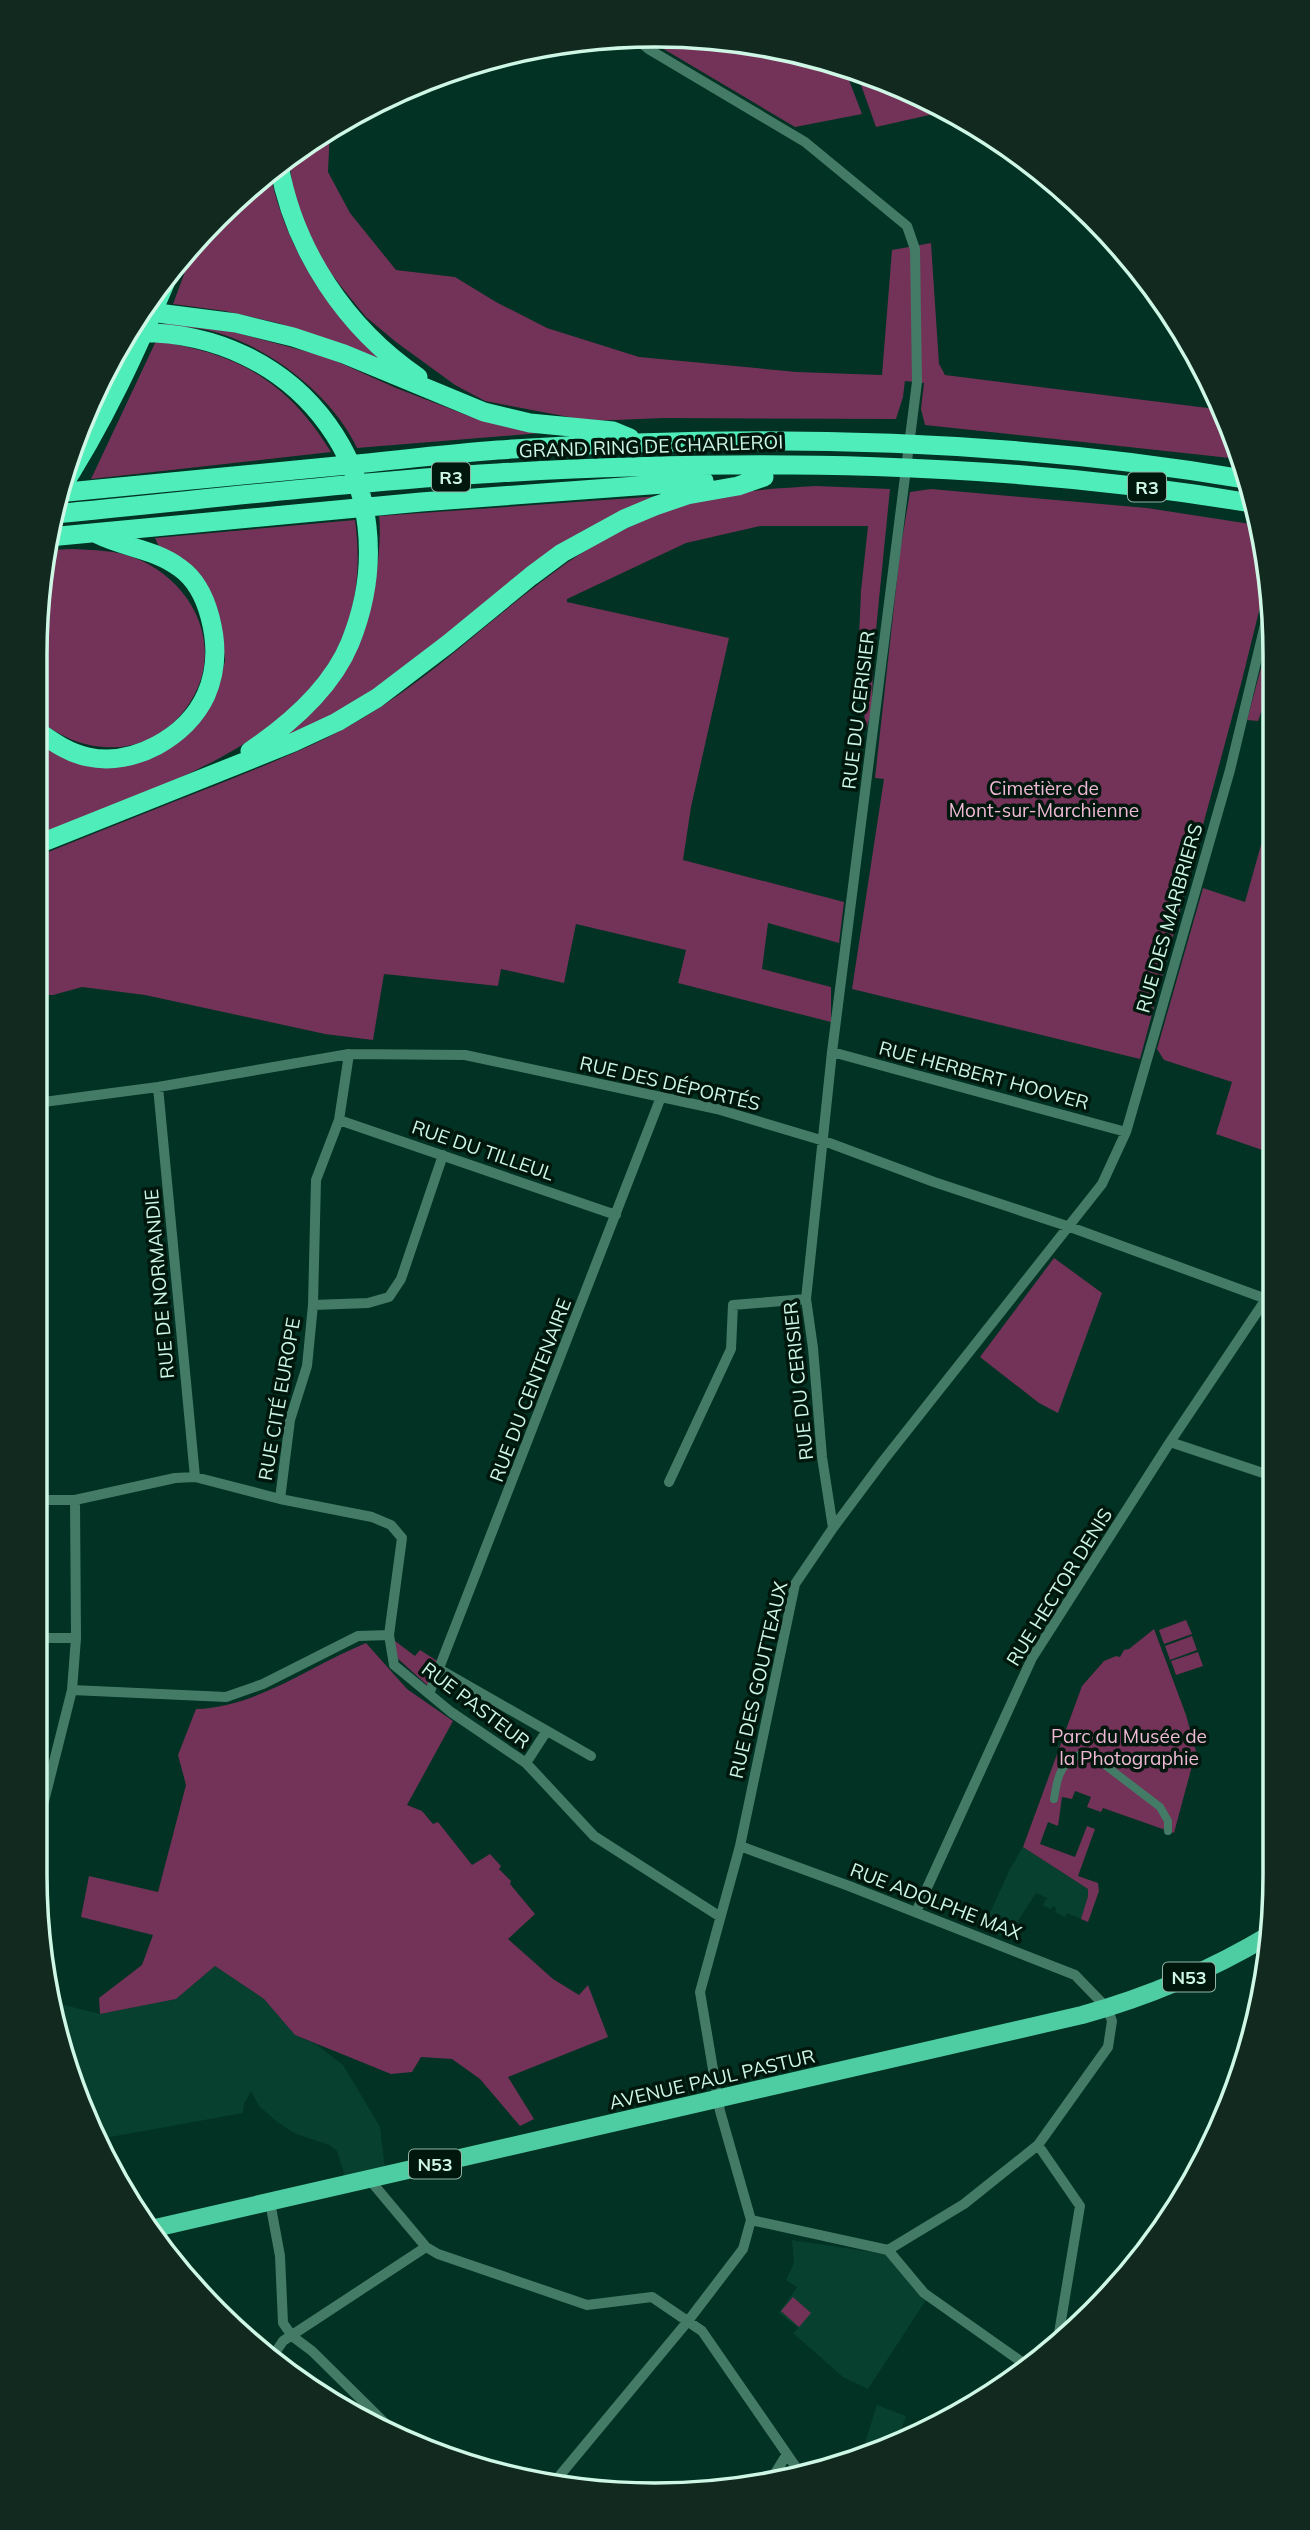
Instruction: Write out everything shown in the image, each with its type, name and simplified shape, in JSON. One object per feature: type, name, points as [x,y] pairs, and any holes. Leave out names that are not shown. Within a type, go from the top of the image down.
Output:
[{"type":"highway","points":[[281,176],[298,234],[347,313],[409,370],[450,399]]},
{"type":"highway","points":[[153,312],[236,323],[293,337],[344,354],[484,412],[530,423],[613,431],[641,443]]},
{"type":"highway","points":[[84,448],[103,417],[154,312]]},
{"type":"highway","points":[[140,334],[185,336],[227,348],[274,372],[320,413],[341,444],[355,474],[363,502],[369,567],[359,615],[349,644],[334,671],[291,722],[217,773]]},
{"type":"highway","name":"GRAND RING DE CHARLEROI","points":[[71,488],[496,450],[641,443],[854,441],[1072,454],[1171,466],[1236,477]]},
{"type":"highway","points":[[59,536],[421,502],[820,475],[850,464]]},
{"type":"highway","name":"GRAND RING DE CHARLEROI","points":[[64,513],[496,473],[656,466],[850,464],[964,469],[1042,476],[1167,489],[1243,502]]},
{"type":"highway","points":[[47,841],[337,722],[377,698],[562,553],[624,519],[687,495],[738,486],[764,477]]},
{"type":"highway","points":[[47,738],[58,746],[88,757],[121,758],[152,749],[176,733],[194,715],[206,694],[215,663],[216,639],[198,586],[182,569],[158,554],[109,540],[93,532]]},
{"type":"main road","name":"AVENUE PAUL PASTUR","points":[[160,2227],[1107,2008],[1188,1977],[1259,1942]]},
{"type":"street","name":"RUE DU CERISIER","points":[[648,47],[805,142],[907,226],[915,249],[918,382],[832,1052],[806,1299],[822,1457],[833,1528]]},
{"type":"street","name":"RUE DES MARBRIERS","points":[[1070,1227],[1102,1184],[1126,1132],[1230,770],[1262,637]]},
{"type":"street","name":"RUE HERBERT HOOVER","points":[[832,1052],[1126,1132]]},
{"type":"street","name":"RUE DES DÉPORTÉS","points":[[47,1102],[158,1087],[349,1054],[465,1055],[717,1109],[824,1141],[1263,1298]]},
{"type":"street","name":"RUE CITÉ EUROPE","points":[[280,1499],[290,1420],[307,1366],[313,1306],[316,1180],[339,1120],[349,1054]]},
{"type":"street","name":"RUE DE NORMANDIE","points":[[158,1087],[195,1477]]},
{"type":"street","name":"RUE DU CENTENAIRE","points":[[429,1694],[660,1097]]},
{"type":"street","name":"RUE DU TILLEUL","points":[[339,1120],[616,1215]]},
{"type":"street","name":"RUE CITÉ EUROPE","points":[[313,1306],[368,1303],[389,1297],[401,1279],[443,1155]]},
{"type":"street","name":"RUE DES GOUTTEAUX","points":[[751,2220],[720,2111],[700,1992],[740,1846],[795,1584],[883,1461],[1070,1227]]},
{"type":"street","points":[[669,1482],[730,1349],[733,1305],[806,1299]]},
{"type":"street","name":"RUE HECTOR DENIS","points":[[916,1912],[1032,1658],[1170,1442],[1263,1309]]},
{"type":"street","points":[[1170,1442],[1263,1473]]},
{"type":"street","points":[[47,1500],[75,1500],[175,1478],[195,1477],[280,1499],[372,1517],[391,1525],[402,1538],[389,1636],[358,1636],[263,1684],[226,1697],[72,1690]]},
{"type":"street","points":[[47,1789],[72,1690],[76,1638],[75,1500]]},
{"type":"street","name":"RUE PASTEUR","points":[[389,1636],[394,1665],[429,1694],[526,1763],[594,1836],[719,1916]]},
{"type":"street","points":[[47,1638],[76,1638]]},
{"type":"street","points":[[439,1669],[591,1756]]},
{"type":"street","points":[[526,1763],[546,1732]]},
{"type":"street","points":[[1054,1799],[1057,1781],[1065,1763],[1079,1755],[1086,1755],[1101,1762],[1160,1807],[1168,1821],[1168,1831]]},
{"type":"street","name":"RUE ADOLPHE MAX","points":[[740,1846],[1074,1975],[1107,2008]]},
{"type":"street","points":[[888,2250],[964,2204],[1038,2145],[1108,2047],[1112,2021],[1107,2008]]},
{"type":"street","points":[[1038,2145],[1080,2206],[1060,2329]]},
{"type":"street","points":[[369,2179],[426,2247],[438,2254],[587,2305],[652,2297],[688,2321],[702,2331],[795,2466]]},
{"type":"street","points":[[270,2202],[280,2256],[283,2323],[292,2336],[313,2351],[377,2415]]},
{"type":"street","points":[[560,2475],[688,2321],[743,2249],[751,2220],[888,2250],[924,2293],[1020,2361]]},
{"type":"street","points":[[277,2351],[283,2341],[426,2247]]},
{"type":"street","points":[[777,2470],[787,2454]]},
{"type":"shaded area","points":[[1023,1847],[1088,1889],[1081,1919],[1067,1913],[1065,1917],[1055,1912],[1056,1908],[1053,1906],[1051,1909],[1043,1905],[1046,1899],[1049,1899],[1036,1893],[1007,1938],[983,1928]]},
{"type":"shaded area","points":[[215,1966],[264,1999],[295,2035],[317,2045],[343,2065],[380,2127],[385,2168],[345,2176],[337,2151],[329,2145],[294,2133],[276,2121],[259,2106],[251,2091],[244,2104],[243,2113],[107,2138],[80,2070],[61,2004],[100,2014],[176,1999]]},
{"type":"shaded area","points":[[792,2240],[885,2254],[926,2300],[868,2389],[843,2377],[793,2333],[798,2328],[779,2313],[797,2287],[786,2280],[794,2263]]},
{"type":"shaded area","points":[[877,2405],[906,2416],[901,2430],[864,2445]]},
{"type":"green space","points":[[661,47],[734,52],[812,68],[849,80],[862,114],[795,127]]},
{"type":"green space","points":[[861,84],[932,114],[876,127]]},
{"type":"green space","points":[[329,142],[328,172],[350,213],[396,270],[455,277],[547,328],[639,357],[797,372],[882,375],[892,250],[931,243],[939,364],[945,375],[1210,408],[1229,458],[925,425],[921,409],[924,383],[905,381],[896,419],[664,418],[590,421],[485,401],[455,385],[366,317],[322,261],[294,200],[290,169]]},
{"type":"green space","points":[[273,183],[286,226],[311,276],[345,322],[385,361],[278,323],[225,311],[173,304],[186,269],[198,254],[225,225]]},
{"type":"green space","points":[[166,319],[215,327],[327,357],[396,388],[469,416],[541,433],[357,448],[346,428],[314,390],[273,359],[251,346],[207,330],[163,326]]},
{"type":"green space","points":[[156,341],[211,353],[258,374],[297,406],[331,452],[91,479]]},
{"type":"green space","points":[[816,486],[890,489],[873,660],[872,709],[866,730],[858,661],[861,591],[868,526],[760,526],[686,543],[567,599],[567,602],[729,638],[691,807],[683,860],[844,902],[839,943],[768,923],[762,969],[831,987],[831,1022],[678,983],[686,950],[576,924],[564,983],[501,969],[498,986],[384,974],[373,1040],[325,1034],[145,995],[82,987],[47,995],[47,853],[274,761],[346,728],[413,685],[570,561],[648,518],[710,498]]},
{"type":"green space","name":"Cimetière de Mont-sur-Marchienne","points":[[931,489],[1147,508],[1248,524],[1258,576],[1260,606],[1140,1059],[852,989],[884,779],[875,778],[900,552],[910,492]]},
{"type":"green space","points":[[661,496],[331,718],[287,735],[338,682],[360,642],[377,570],[379,516]]},
{"type":"green space","points":[[355,520],[355,590],[338,647],[306,694],[262,732],[210,763],[153,790],[47,832],[47,748],[153,756],[221,676],[225,661],[221,622],[213,600],[160,549],[155,538]]},
{"type":"green space","points":[[57,550],[120,553],[147,564],[167,576],[195,611],[205,654],[202,677],[192,699],[177,719],[160,733],[140,743],[119,747],[98,746],[76,741],[47,725],[49,615]]},
{"type":"green space","points":[[1263,660],[1263,707],[1258,721],[1247,720]]},
{"type":"green space","points":[[1263,838],[1263,1150],[1216,1134],[1232,1082],[1164,1060],[1157,1049],[1203,888],[1245,902]]},
{"type":"green space","points":[[1054,1258],[1102,1293],[1058,1413],[1039,1403],[980,1357]]},
{"type":"green space","points":[[1186,1620],[1192,1634],[1164,1644],[1159,1630]]},
{"type":"green space","name":"Parc du Musée de la Photographie","points":[[1154,1629],[1186,1715],[1196,1751],[1174,1833],[1103,1808],[1101,1812],[1087,1807],[1091,1797],[1075,1791],[1072,1799],[1062,1797],[1058,1826],[1048,1822],[1040,1844],[1075,1857],[1087,1826],[1095,1829],[1078,1876],[1098,1883],[1099,1891],[1088,1922],[1081,1919],[1088,1889],[1023,1847],[1082,1686],[1104,1661],[1120,1657],[1124,1650]]},
{"type":"green space","points":[[1192,1636],[1197,1650],[1170,1660],[1165,1646]]},
{"type":"green space","points":[[395,1641],[415,1656],[420,1650],[439,1662],[428,1686],[395,1656]]},
{"type":"green space","points":[[366,1643],[407,1689],[453,1721],[407,1805],[422,1811],[433,1824],[438,1822],[472,1865],[490,1854],[501,1866],[499,1869],[535,1914],[508,1939],[553,1979],[579,1995],[588,1985],[608,2037],[508,2077],[534,2119],[520,2126],[480,2079],[452,2059],[421,2057],[412,2072],[391,2074],[295,2035],[264,1999],[215,1966],[176,1999],[100,2014],[99,1998],[142,1965],[153,1935],[81,1917],[89,1876],[158,1892],[186,1785],[178,1755],[196,1709],[219,1707],[262,1693]]},
{"type":"green space","points":[[1198,1652],[1203,1666],[1176,1675],[1171,1661]]},
{"type":"green space","points":[[793,2297],[811,2313],[799,2327],[781,2311]]}]
